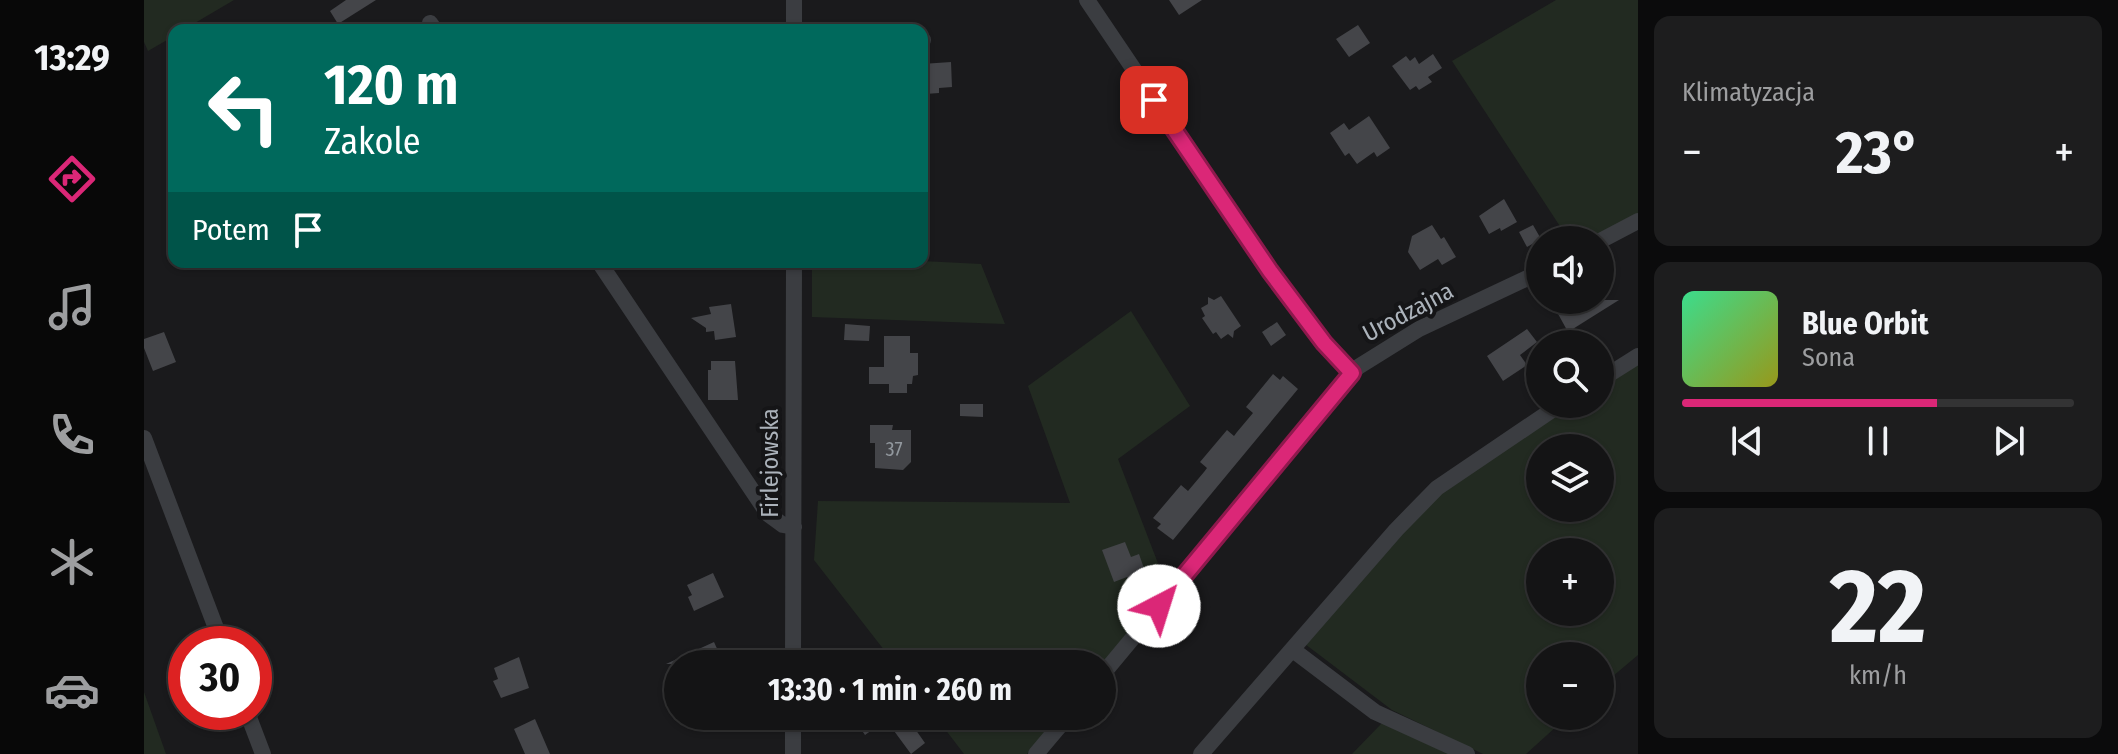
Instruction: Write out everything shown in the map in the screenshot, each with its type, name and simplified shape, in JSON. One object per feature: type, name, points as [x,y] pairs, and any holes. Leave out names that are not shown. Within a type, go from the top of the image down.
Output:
[{"type":"street","points":[[794,0],[794,24]]},
{"type":"street","points":[[1087,0],[1270,271],[1324,343],[1352,373]]},
{"type":"street","points":[[1614,234],[1638,221]]},
{"type":"street","points":[[603,268],[768,514],[776,521],[794,527]]},
{"type":"street","name":"Firlejowska","points":[[793,650],[794,268]]},
{"type":"street","name":"Urodzajna","points":[[1116,658],[1352,373],[1419,329],[1526,279]]},
{"type":"street","points":[[1614,371],[1638,356]]},
{"type":"street","points":[[1201,754],[1396,530],[1437,488],[1540,418]]},
{"type":"street","points":[[144,438],[215,626]]},
{"type":"street","points":[[1293,650],[1375,712],[1467,754]]},
{"type":"street","points":[[254,730],[263,754]]},
{"type":"street","points":[[793,730],[793,754]]},
{"type":"street","points":[[1036,754],[1056,730]]},
{"type":"shaded area","points":[[144,0],[234,0],[193,24],[168,24],[168,39],[148,51],[144,42]]},
{"type":"shaded area","points":[[1556,0],[1638,0],[1638,224],[1614,234],[1614,226],[1560,226],[1452,61]]},
{"type":"shaded area","points":[[928,261],[981,264],[1005,324],[812,317],[812,268],[928,268]]},
{"type":"shaded area","points":[[1131,311],[1190,406],[1118,459],[1169,592],[1115,650],[884,650],[814,560],[818,501],[1070,503],[1028,386]]},
{"type":"shaded area","points":[[1638,357],[1638,655],[1614,675],[1614,642],[1526,642],[1526,730],[1553,730],[1526,754],[1483,754],[1392,710],[1301,641],[1437,488],[1544,418],[1614,418],[1614,372]]},
{"type":"shaded area","points":[[144,692],[166,754],[144,754]]},
{"type":"shaded area","points":[[1382,723],[1449,754],[1352,754]]},
{"type":"shaded area","points":[[946,730],[1048,730],[1027,754],[964,754]]},
{"type":"building","points":[[346,0],[376,0],[338,24],[330,11]]},
{"type":"building","points":[[1169,0],[1202,0],[1179,15]]},
{"type":"building","points":[[1358,25],[1370,43],[1349,57],[1336,39]]},
{"type":"building","points":[[1433,54],[1442,68],[1428,77],[1432,82],[1419,90],[1416,86],[1410,90],[1392,66],[1406,56],[1410,61],[1415,57],[1419,64]]},
{"type":"building","points":[[951,62],[952,87],[939,88],[939,93],[928,94],[928,64]]},
{"type":"building","points":[[1369,116],[1390,148],[1377,157],[1374,152],[1357,164],[1349,153],[1345,156],[1330,133],[1344,123],[1349,130]]},
{"type":"building","points":[[1504,199],[1517,222],[1489,234],[1479,216]]},
{"type":"building","points":[[1432,225],[1456,257],[1442,265],[1438,259],[1420,270],[1408,252],[1412,236]]},
{"type":"building","points":[[1526,228],[1526,245],[1519,232]]},
{"type":"building","points":[[1221,296],[1241,326],[1234,331],[1233,338],[1228,334],[1221,339],[1216,332],[1213,334],[1202,318],[1205,316],[1201,308],[1208,304],[1208,297],[1214,300]]},
{"type":"building","points":[[731,304],[736,337],[715,340],[714,331],[706,332],[706,328],[691,318],[711,314],[709,307]]},
{"type":"building","points":[[1558,314],[1597,314],[1571,330],[1567,330]]},
{"type":"building","points":[[1277,322],[1286,335],[1271,346],[1262,332]]},
{"type":"building","points":[[845,324],[870,326],[869,341],[844,340]]},
{"type":"building","points":[[1528,330],[1526,350],[1520,355],[1526,366],[1503,381],[1487,356]]},
{"type":"building","points":[[164,332],[176,362],[153,371],[144,348],[144,339]]},
{"type":"building","points":[[884,336],[910,336],[910,353],[918,353],[918,375],[913,376],[912,384],[907,384],[907,393],[889,393],[889,384],[869,384],[869,367],[884,367]]},
{"type":"building","points":[[711,361],[735,361],[738,400],[708,400]]},
{"type":"building","points":[[1273,374],[1280,380],[1283,376],[1298,389],[1173,540],[1157,528],[1161,524],[1153,518],[1181,485],[1188,491],[1204,472],[1207,468],[1200,462],[1227,430],[1234,436],[1253,413],[1246,407]]},
{"type":"building","points":[[960,404],[983,404],[983,417],[960,416]]},
{"type":"building","points":[[870,425],[893,425],[892,430],[911,430],[911,462],[903,470],[875,468],[875,443],[870,443]]},
{"type":"building","points":[[1125,542],[1131,557],[1139,554],[1147,577],[1129,583],[1127,577],[1114,582],[1102,550]]},
{"type":"building","points":[[713,573],[724,597],[694,611],[687,585]]},
{"type":"building","points":[[714,642],[718,650],[697,650]]},
{"type":"building","points":[[519,657],[529,688],[501,698],[493,681],[498,679],[494,668]]},
{"type":"building","points":[[535,719],[550,754],[525,754],[514,729]]},
{"type":"building","points":[[893,730],[916,730],[925,743],[911,754]]},
{"type":"route","points":[[1154,100],[1270,271],[1324,343],[1352,373],[1298,442],[1159,606]]}]
